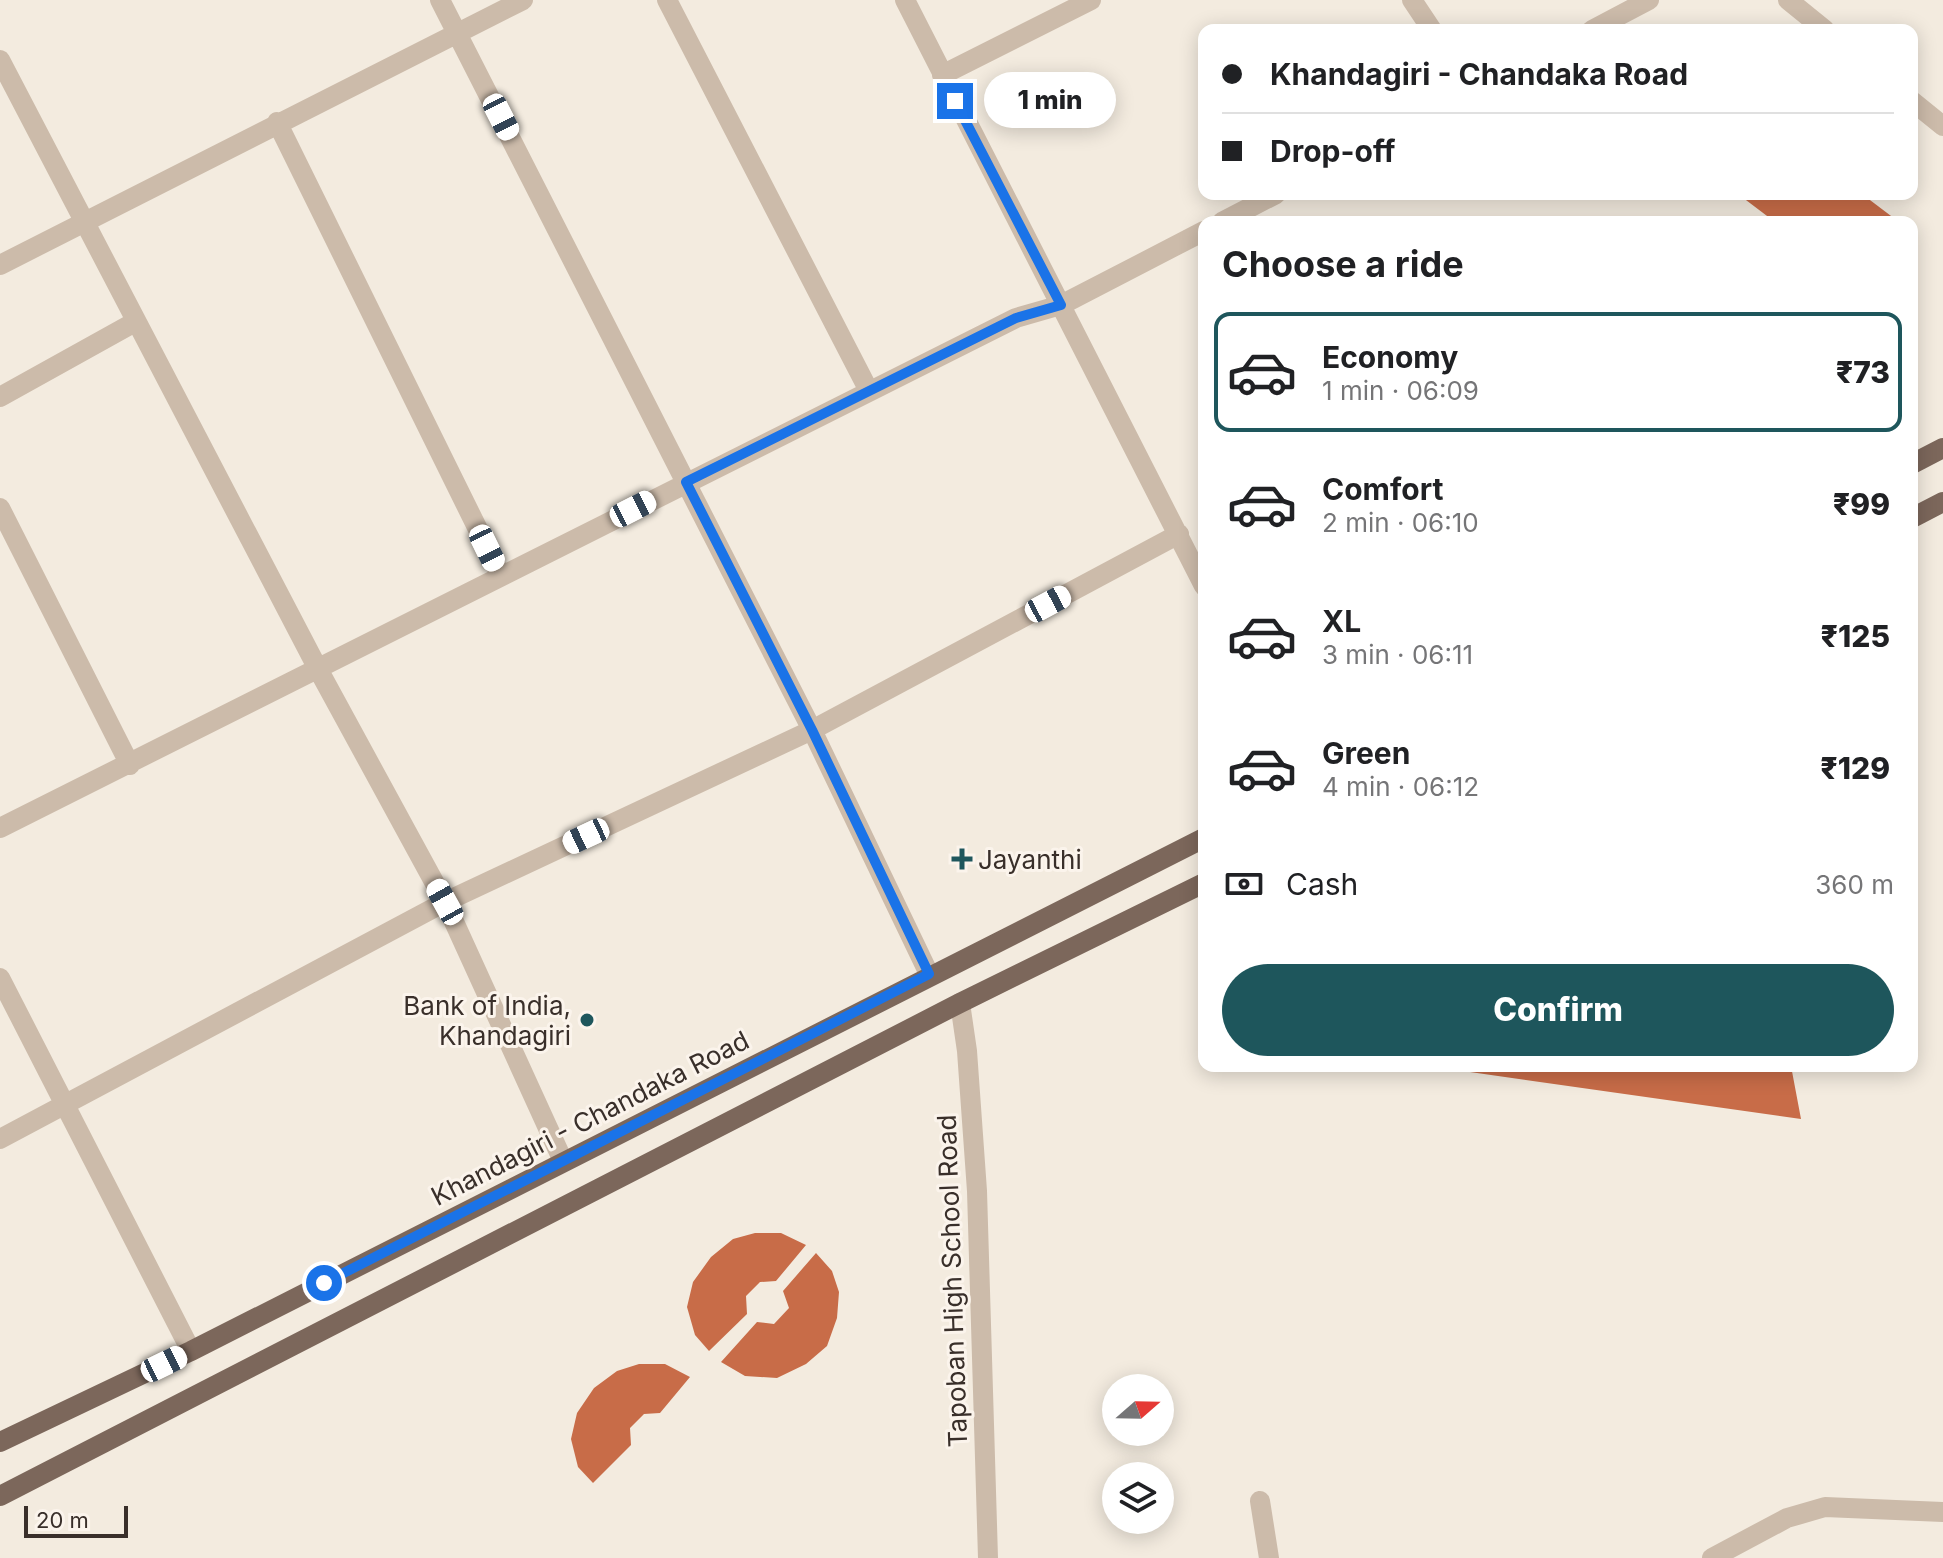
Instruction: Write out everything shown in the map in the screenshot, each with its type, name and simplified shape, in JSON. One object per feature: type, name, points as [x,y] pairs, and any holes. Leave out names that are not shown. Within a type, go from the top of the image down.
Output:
[{"type":"main road","points":[[1918,461],[1943,448]]},
{"type":"main road","points":[[1918,515],[1943,502]]},
{"type":"main road","name":"Khandagiri - Chandaka Road","points":[[0,1442],[191,1351],[929,974],[1198,841]]},
{"type":"main road","points":[[0,1496],[960,1003],[1198,886]]},
{"type":"street","points":[[440,0],[812,730],[929,974]]},
{"type":"street","points":[[0,265],[523,0]]},
{"type":"street","points":[[667,0],[869,391]]},
{"type":"street","points":[[905,0],[1198,574]]},
{"type":"street","points":[[942,75],[1091,0]]},
{"type":"street","points":[[1412,0],[1428,24]]},
{"type":"street","points":[[1603,24],[1649,0]]},
{"type":"street","points":[[1788,0],[1818,24]]},
{"type":"street","points":[[0,60],[318,669],[445,902],[563,1161]]},
{"type":"street","points":[[1918,106],[1943,126]]},
{"type":"street","points":[[277,122],[501,576]]},
{"type":"street","points":[[1234,216],[1264,200]]},
{"type":"street","points":[[0,828],[1016,318],[1061,305],[1198,234]]},
{"type":"street","points":[[0,397],[135,322]]},
{"type":"street","points":[[0,508],[130,765]]},
{"type":"street","points":[[0,1139],[445,902],[812,730],[1179,534]]},
{"type":"street","points":[[0,978],[191,1351]]},
{"type":"street","name":"Tapoban High School Road","points":[[960,1003],[967,1051],[977,1191],[988,1558]]},
{"type":"street","points":[[1260,1501],[1269,1558]]},
{"type":"street","points":[[1712,1558],[1787,1518],[1825,1507],[1943,1512]]},
{"type":"building","points":[[1746,200],[1870,200],[1891,216],[1767,216]]},
{"type":"building","points":[[1470,1072],[1792,1072],[1801,1119]]},
{"type":"building","points":[[755,1233],[781,1233],[806,1245],[776,1281],[760,1282],[746,1296],[747,1314],[709,1351],[695,1335],[687,1307],[693,1282],[711,1257],[733,1239]]},
{"type":"building","points":[[816,1253],[832,1271],[839,1292],[837,1318],[827,1346],[806,1364],[777,1378],[745,1376],[721,1362],[757,1322],[774,1324],[789,1308],[783,1291]]},
{"type":"building","points":[[639,1364],[665,1364],[690,1377],[660,1413],[644,1414],[630,1428],[631,1445],[593,1483],[578,1467],[571,1439],[577,1413],[594,1388],[617,1371]]},
{"type":"place","name":"Jayanthi","points":[[962,859]]},
{"type":"place","name":"Bank of India, Khandagiri","points":[[587,1020]]},
{"type":"route","points":[[324,1283],[929,974],[812,730],[686,482],[1016,318],[1061,305],[955,101]]}]
